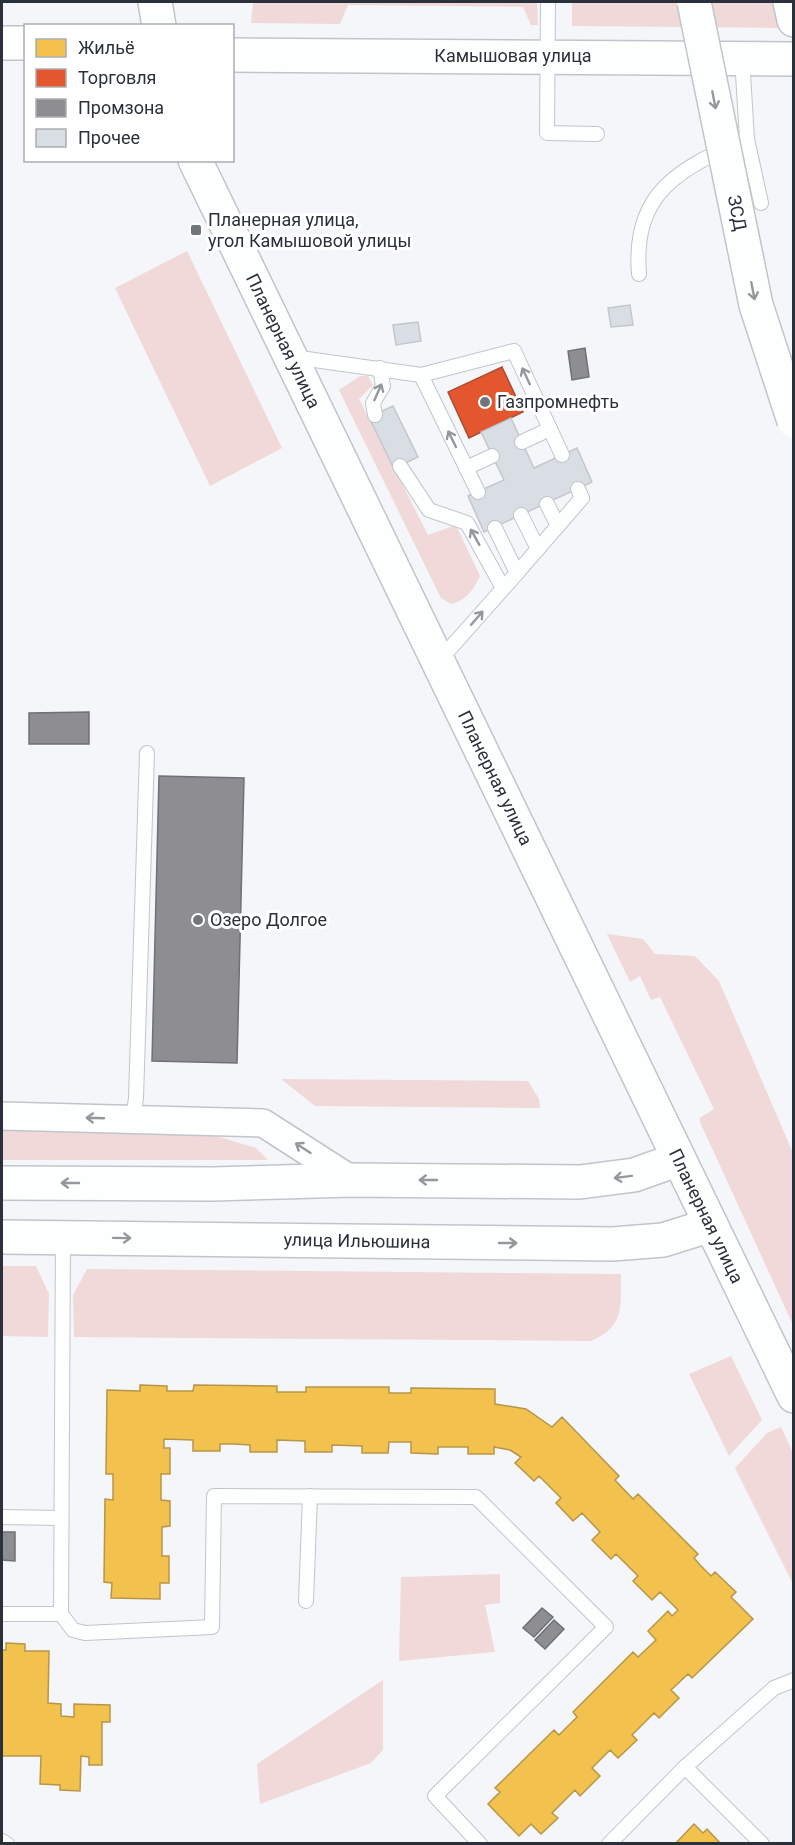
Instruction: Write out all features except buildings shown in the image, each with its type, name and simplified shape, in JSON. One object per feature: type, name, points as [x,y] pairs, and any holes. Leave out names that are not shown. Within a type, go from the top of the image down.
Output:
[{"type":"main road","points":[[155,2],[159,24]]},
{"type":"main road","name":"ЗСД","points":[[694,2],[756,305],[794,421]]},
{"type":"main road","points":[[790,2],[794,20]]},
{"type":"main road","points":[[2,43],[24,43]]},
{"type":"main road","name":"Камышовая улица","points":[[234,55],[794,59]]},
{"type":"main road","name":"Планерная улица","points":[[196,162],[794,1396]]},
{"type":"main road","points":[[2,1183],[213,1184],[352,1180],[580,1182],[634,1175],[679,1159]]},
{"type":"main road","name":"улица Ильюшина","points":[[2,1237],[613,1244],[663,1240],[711,1226]]},
{"type":"street","points":[[2,1116],[263,1123],[352,1180]]},
{"type":"lane","points":[[548,2],[547,133],[597,134]]},
{"type":"lane","points":[[742,58],[747,140],[761,203]]},
{"type":"lane","points":[[639,274],[637,250],[642,220],[667,185],[698,161],[747,140]]},
{"type":"lane","points":[[290,357],[421,375],[514,351],[562,455]]},
{"type":"lane","points":[[375,415],[373,403],[383,386],[380,368]]},
{"type":"lane","points":[[421,375],[478,492]]},
{"type":"lane","points":[[522,442],[550,429]]},
{"type":"lane","points":[[466,468],[492,456]]},
{"type":"lane","points":[[400,466],[429,510],[467,523],[503,588]]},
{"type":"lane","points":[[438,662],[582,498],[578,489]]},
{"type":"lane","points":[[547,504],[558,526]]},
{"type":"lane","points":[[521,515],[538,549]]},
{"type":"lane","points":[[495,528],[517,573]]},
{"type":"lane","points":[[133,1119],[136,1098],[147,753]]},
{"type":"lane","points":[[63,1237],[60,1614],[73,1630],[85,1633],[212,1628],[214,1496],[476,1497],[606,1627],[435,1796],[480,1844]]},
{"type":"lane","points":[[306,1601],[310,1496]]},
{"type":"lane","points":[[2,1517],[60,1518]]},
{"type":"lane","points":[[2,1614],[60,1614]]},
{"type":"lane","points":[[609,1844],[685,1767],[774,1688],[794,1680]]},
{"type":"lane","points":[[685,1767],[762,1844]]},
{"type":"lane","points":[[2,1841],[7,1844]]},
{"type":"shaded area","points":[[253,2],[537,2],[538,25],[531,25],[523,7],[348,5],[340,24],[251,23]]},
{"type":"shaded area","points":[[572,2],[793,2],[793,28],[572,26]]},
{"type":"shaded area","points":[[187,251],[282,448],[210,486],[115,288]]},
{"type":"shaded area","points":[[360,376],[368,376],[373,385],[359,399],[428,535],[456,525],[480,576],[469,594],[457,602],[451,604],[441,598],[339,390]]},
{"type":"shaded area","points":[[607,934],[643,939],[655,954],[695,956],[719,981],[793,1153],[793,1325],[700,1122],[700,1118],[714,1109],[660,997],[651,1000],[640,976],[630,982]]},
{"type":"shaded area","points":[[281,1079],[528,1081],[539,1099],[540,1108],[315,1106]]},
{"type":"shaded area","points":[[2,1131],[164,1131],[213,1135],[256,1148],[268,1160],[2,1160]]},
{"type":"shaded area","points":[[2,1266],[36,1266],[49,1294],[48,1337],[2,1336]]},
{"type":"shaded area","points":[[87,1269],[621,1274],[620,1305],[616,1322],[610,1329],[591,1341],[74,1337],[73,1295]]},
{"type":"shaded area","points":[[731,1356],[762,1420],[729,1456],[689,1374]]},
{"type":"shaded area","points":[[781,1427],[793,1453],[793,1584],[735,1468],[767,1433]]},
{"type":"shaded area","points":[[500,1574],[500,1603],[485,1605],[495,1652],[399,1661],[401,1577]]},
{"type":"shaded area","points":[[383,1680],[383,1750],[371,1763],[260,1804],[257,1764]]},
{"type":"place","name":"Планерная улица, угол Камышовой улицы","points":[[196,230]]},
{"type":"place","name":"Газпромнефть","points":[[485,402]]},
{"type":"place","name":"Озеро Долгое","points":[[198,920]]}]
